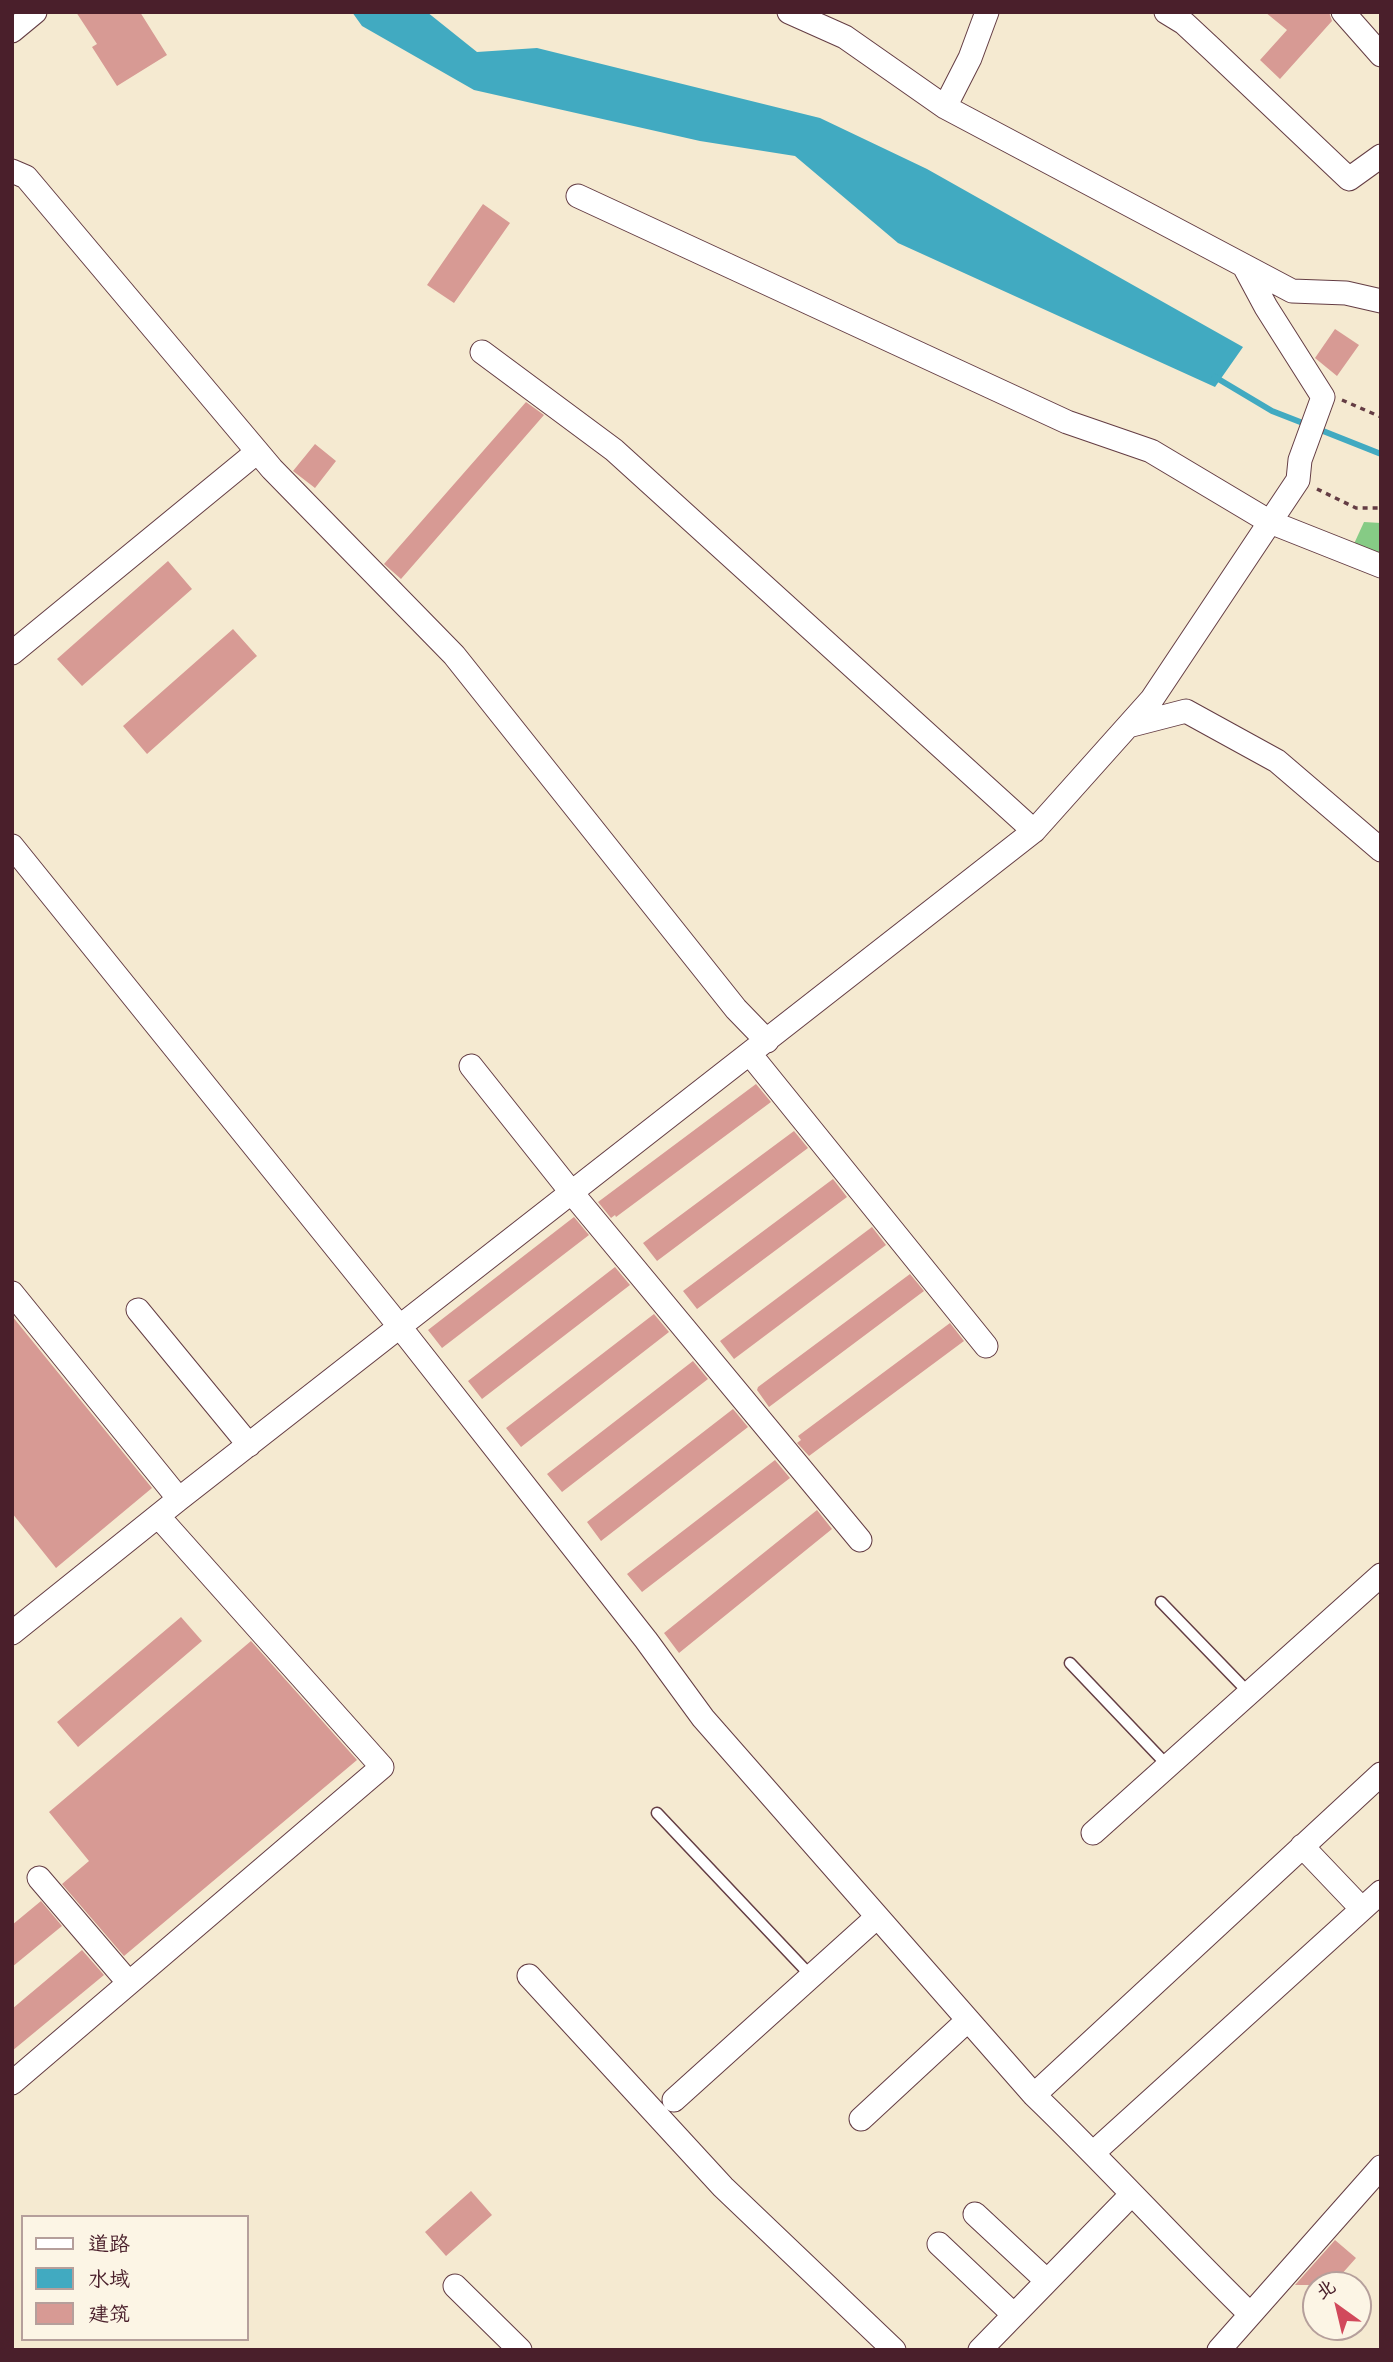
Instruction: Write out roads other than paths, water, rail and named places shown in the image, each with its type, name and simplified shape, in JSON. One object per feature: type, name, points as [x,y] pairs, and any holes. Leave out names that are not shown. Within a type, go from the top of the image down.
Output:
[{"type":"street","points":[[12,31],[35,12]]},
{"type":"street","points":[[789,12],[845,37],[945,107],[1292,292],[1346,293],[1381,301]]},
{"type":"street","points":[[945,107],[970,58],[987,12]]},
{"type":"street","points":[[1166,12],[1184,23],[1349,179],[1381,156]]},
{"type":"street","points":[[1343,12],[1381,55]]},
{"type":"street","points":[[12,170],[26,177],[257,452],[454,655],[736,1009],[759,1048],[986,1346]]},
{"type":"street","points":[[578,197],[1067,422],[1151,451],[1270,522],[1381,566]]},
{"type":"street","points":[[12,1633],[179,1499],[1034,831],[1152,699],[1270,522],[1299,470],[1320,393],[1266,307],[1244,266]]},
{"type":"street","points":[[482,352],[614,450],[1034,831]]},
{"type":"street","points":[[12,653],[257,452]]},
{"type":"street","points":[[1128,726],[1186,711],[1277,761],[1381,850]]},
{"type":"street","points":[[12,846],[400,1327],[646,1640],[703,1718],[1034,2095],[1093,2153],[1178,2244],[1250,2314]]},
{"type":"street","points":[[471,1066],[572,1193],[860,1540]]},
{"type":"street","points":[[12,1293],[179,1499]]},
{"type":"street","points":[[138,1310],[249,1445]]},
{"type":"street","points":[[12,2082],[382,1767],[158,1516]]},
{"type":"street","points":[[1093,1833],[1381,1575]]},
{"type":"street","points":[[1034,2095],[1381,1774]]},
{"type":"street","points":[[1302,1846],[1362,1909]]},
{"type":"street","points":[[39,1878],[129,1983]]},
{"type":"street","points":[[1093,2153],[1381,1892]]},
{"type":"street","points":[[674,2100],[877,1917]]},
{"type":"street","points":[[529,1976],[723,2187],[894,2350]]},
{"type":"street","points":[[861,2119],[968,2020]]},
{"type":"street","points":[[1219,2350],[1381,2167]]},
{"type":"street","points":[[980,2350],[1132,2194]]},
{"type":"street","points":[[975,2214],[1047,2281]]},
{"type":"street","points":[[939,2244],[1014,2315]]},
{"type":"street","points":[[455,2286],[520,2350]]},
{"type":"lane","points":[[1161,1602],[1249,1693]]},
{"type":"lane","points":[[1070,1664],[1168,1766]]},
{"type":"lane","points":[[657,1813],[811,1976]]},
{"type":"water","points":[[352,12],[427,12],[477,52],[537,48],[820,118],[927,169],[1243,347],[1215,387],[898,243],[795,156],[700,141],[474,90],[362,26]]},
{"type":"waterway","points":[[1215,377],[1272,411],[1308,425]]},
{"type":"waterway","points":[[1318,429],[1381,454]]}]
